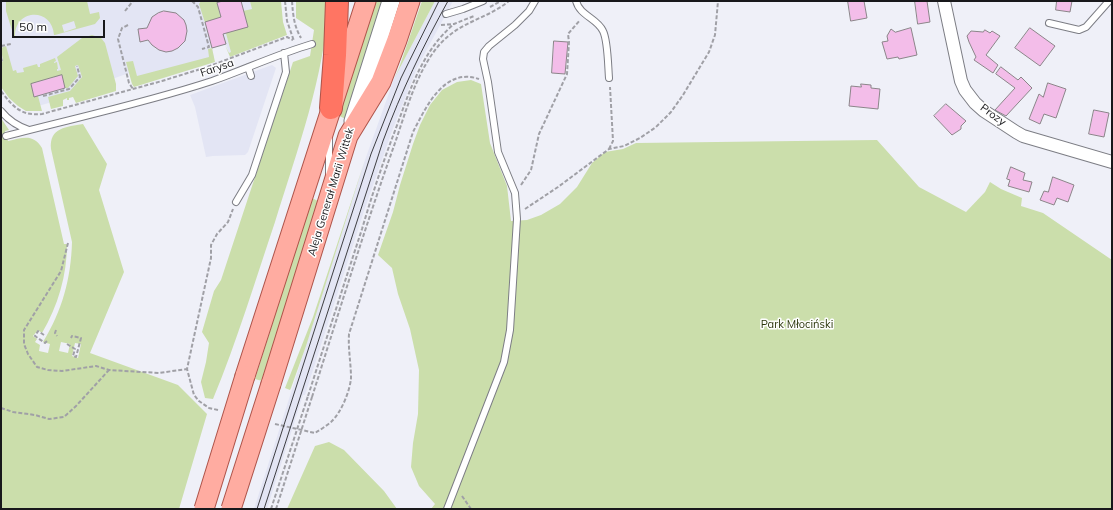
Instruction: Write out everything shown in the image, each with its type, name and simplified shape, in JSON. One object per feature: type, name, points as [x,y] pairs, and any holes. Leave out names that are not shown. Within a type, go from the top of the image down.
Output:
[{"type":"highway","points":[[330,112],[336,55],[337,1]]},
{"type":"main road","points":[[204,509],[245,376],[366,1]]},
{"type":"main road","name":"Aleja Generał Marii Wittek","points":[[231,509],[391,1]]},
{"type":"main road","points":[[350,130],[381,82],[398,40],[410,1]]},
{"type":"street","name":"Prozy","points":[[944,1],[961,81],[965,90],[975,103],[984,111],[1023,136],[1112,162]]},
{"type":"lane","points":[[446,14],[483,1]]},
{"type":"lane","points":[[447,509],[504,362],[510,330],[517,219],[515,193],[498,152],[488,82],[483,59],[484,52],[488,46],[515,25],[529,11],[535,1]]},
{"type":"lane","points":[[576,1],[579,9],[603,31],[609,78]]},
{"type":"lane","points":[[1049,23],[1079,30],[1082,29],[1109,1]]},
{"type":"lane","name":"Farysa","points":[[6,136],[173,93],[248,67],[284,52],[312,44]]},
{"type":"lane","points":[[236,202],[252,175],[286,72],[284,52]]},
{"type":"lane","points":[[248,67],[251,76]]},
{"type":"lane","points":[[1,111],[10,122],[29,130]]},
{"type":"lane","points":[[329,198],[330,112]]},
{"type":"lane","points":[[304,192],[329,156],[350,130]]},
{"type":"path","points":[[124,11],[133,1]]},
{"type":"path","points":[[192,1],[198,7],[209,47],[202,49]]},
{"type":"path","points":[[285,1],[287,20],[294,41]]},
{"type":"path","points":[[292,1],[294,19],[302,39]]},
{"type":"path","points":[[276,509],[385,170],[410,100],[422,72],[439,46],[455,30],[509,1]]},
{"type":"path","points":[[609,149],[624,146],[640,138],[656,127],[672,112],[709,52],[715,35],[718,1]]},
{"type":"path","points":[[515,193],[531,170],[539,134],[567,74],[568,34],[582,17]]},
{"type":"path","points":[[271,509],[381,168],[406,99],[430,50],[442,34],[454,24]]},
{"type":"path","points":[[128,25],[122,28],[118,39],[129,83],[134,89]]},
{"type":"path","points":[[1,91],[19,110],[26,113],[38,114],[134,89],[207,67],[287,37],[294,41]]},
{"type":"path","points":[[1,46],[11,44]]},
{"type":"path","points":[[43,96],[69,89],[80,77],[77,66]]},
{"type":"path","points":[[315,433],[332,421],[345,401],[351,377],[348,349],[349,334],[413,132],[430,101],[441,87],[456,78],[474,77],[488,82]]},
{"type":"path","points":[[517,219],[525,208],[558,187],[609,149],[614,141],[609,78]]},
{"type":"path","points":[[68,243],[60,271],[24,330],[24,344],[28,354],[37,367],[48,370],[62,371],[96,366],[109,370],[159,373],[187,369],[211,258],[211,245],[216,234],[228,222],[236,202]]},
{"type":"path","points":[[56,330],[55,333],[57,336]]},
{"type":"path","points":[[44,335],[38,332],[35,336],[45,343],[47,341],[48,342]]},
{"type":"path","points":[[67,344],[75,349],[73,356],[76,357],[81,338],[72,336],[71,338]]},
{"type":"path","points":[[1,408],[13,412],[35,415],[49,419],[64,417],[109,370]]},
{"type":"path","points":[[456,487],[471,509]]},
{"type":"shaded area","points":[[1,1],[258,1],[265,40],[229,53],[226,45],[212,48],[214,58],[132,82],[129,73],[115,78],[91,91],[31,108],[1,73]]},
{"type":"shaded area","points":[[435,1],[453,1],[417,68],[392,131],[364,211],[305,395],[303,395],[267,509],[254,509],[365,160],[394,79]]},
{"type":"shaded area","points":[[272,65],[276,68],[248,152],[245,155],[206,157],[195,107],[190,95]]},
{"type":"green space","points":[[6,1],[87,1],[90,14],[99,12],[100,18],[95,24],[54,35],[52,26],[47,20],[41,16],[27,16],[17,27],[14,37],[6,11]],"holes":[[[74,21],[76,28],[64,32],[62,25]]]},
{"type":"green space","points":[[201,1],[217,1],[220,16],[252,9],[250,1],[281,1],[283,22],[287,35],[230,57],[225,45],[229,53],[231,52],[223,22],[206,26],[199,4]]},
{"type":"green space","points":[[296,1],[329,1],[322,58],[316,85],[309,113],[275,222],[238,333],[213,399],[205,398],[201,382],[209,343],[202,332],[214,291],[221,280],[293,62],[310,56],[314,30],[296,18]]},
{"type":"green space","points":[[376,1],[384,1],[346,119],[339,116]]},
{"type":"green space","points":[[422,1],[435,1],[394,79],[399,68]]},
{"type":"green space","points":[[92,35],[101,38],[105,43],[116,84],[116,91],[76,103],[73,97],[69,98],[69,100],[67,100],[67,98],[63,100],[63,106],[51,109],[48,97],[70,91],[82,77],[78,65],[75,66],[78,76],[68,88],[65,88],[61,75],[58,90],[54,77],[31,84],[34,96],[38,96],[42,111],[26,111],[9,98],[1,87],[1,62],[3,61],[1,48],[6,46],[13,71],[16,70],[17,73],[24,72],[23,68],[37,64],[38,67],[40,67],[40,64],[55,58],[56,61],[54,63],[57,62],[57,71],[61,70],[57,57],[82,38]]},
{"type":"green space","points":[[212,48],[215,62],[134,87],[132,84],[126,62],[133,61],[137,76],[209,57],[208,49]]},
{"type":"green space","name":"Park Młociński","points":[[471,80],[481,84],[490,143],[507,186],[511,221],[527,220],[541,215],[560,204],[577,187],[592,163],[605,152],[623,149],[636,143],[877,140],[919,187],[966,212],[985,192],[990,182],[1001,189],[1022,198],[1021,206],[1043,213],[1112,260],[1112,509],[431,509],[435,504],[419,486],[411,467],[418,414],[419,370],[410,329],[398,294],[392,268],[378,255],[393,212],[413,144],[430,105],[442,90],[457,82]]},
{"type":"green space","points":[[1,118],[9,130],[5,131],[8,141],[31,138],[39,143],[42,148],[64,244],[67,244],[67,256],[63,279],[53,312],[42,333],[38,330],[33,336],[37,339],[35,342],[40,345],[39,351],[48,353],[50,344],[43,342],[50,330],[64,294],[70,269],[72,242],[51,149],[51,142],[53,136],[60,129],[83,124],[107,164],[99,190],[124,272],[90,353],[178,385],[207,414],[179,509],[1,509]],"holes":[[[61,342],[70,344],[68,353],[59,351]],[[75,343],[81,344],[78,358],[72,356]]]},
{"type":"green space","points":[[365,160],[306,346],[290,390],[285,388],[313,317]]},
{"type":"green space","points":[[312,198],[318,201],[262,381],[255,379]]},
{"type":"green space","points":[[329,442],[344,450],[384,491],[397,509],[287,509],[315,446]]},
{"type":"building","points":[[223,1],[241,1],[248,27],[223,34],[226,44],[212,48],[205,22],[221,17],[217,3]]},
{"type":"building","points":[[848,1],[864,1],[867,18],[851,21]]},
{"type":"building","points":[[915,1],[927,1],[930,22],[918,24]]},
{"type":"building","points":[[1057,1],[1072,1],[1070,12],[1056,10]]},
{"type":"building","points":[[164,11],[176,13],[184,20],[187,31],[185,41],[178,48],[166,52],[159,50],[148,40],[140,42],[138,29],[147,28],[152,17]]},
{"type":"building","points":[[911,28],[917,55],[899,59],[898,57],[887,59],[882,42],[888,41],[887,36],[891,29],[895,32]]},
{"type":"building","points":[[1030,28],[1055,46],[1040,66],[1015,48]]},
{"type":"building","points":[[985,30],[990,33],[992,31],[1000,36],[986,55],[998,65],[993,73],[974,60],[976,57],[967,36],[971,31],[983,32]]},
{"type":"building","points":[[554,41],[568,42],[565,74],[552,73]]},
{"type":"building","points":[[1001,67],[1018,80],[1021,77],[1032,88],[1006,116],[995,110],[1015,88],[996,74]]},
{"type":"building","points":[[62,75],[65,88],[34,97],[31,84]]},
{"type":"building","points":[[1048,83],[1066,89],[1056,118],[1044,114],[1040,124],[1029,119],[1039,94],[1043,97]]},
{"type":"building","points":[[861,84],[871,85],[871,88],[880,89],[878,109],[849,106],[851,86],[861,87]]},
{"type":"building","points":[[946,104],[966,121],[961,126],[961,129],[952,135],[934,116]]},
{"type":"building","points":[[1094,110],[1109,113],[1104,137],[1089,134]]},
{"type":"building","points":[[1011,167],[1025,173],[1023,180],[1032,182],[1029,192],[1008,186],[1010,180],[1007,179]]},
{"type":"building","points":[[1053,177],[1074,185],[1068,202],[1057,198],[1054,205],[1040,200],[1044,191],[1048,192]]},
{"type":"tram line","points":[[257,509],[371,154],[401,78],[439,1]]},
{"type":"tram line","points":[[264,509],[383,141],[413,70],[448,1]]}]
